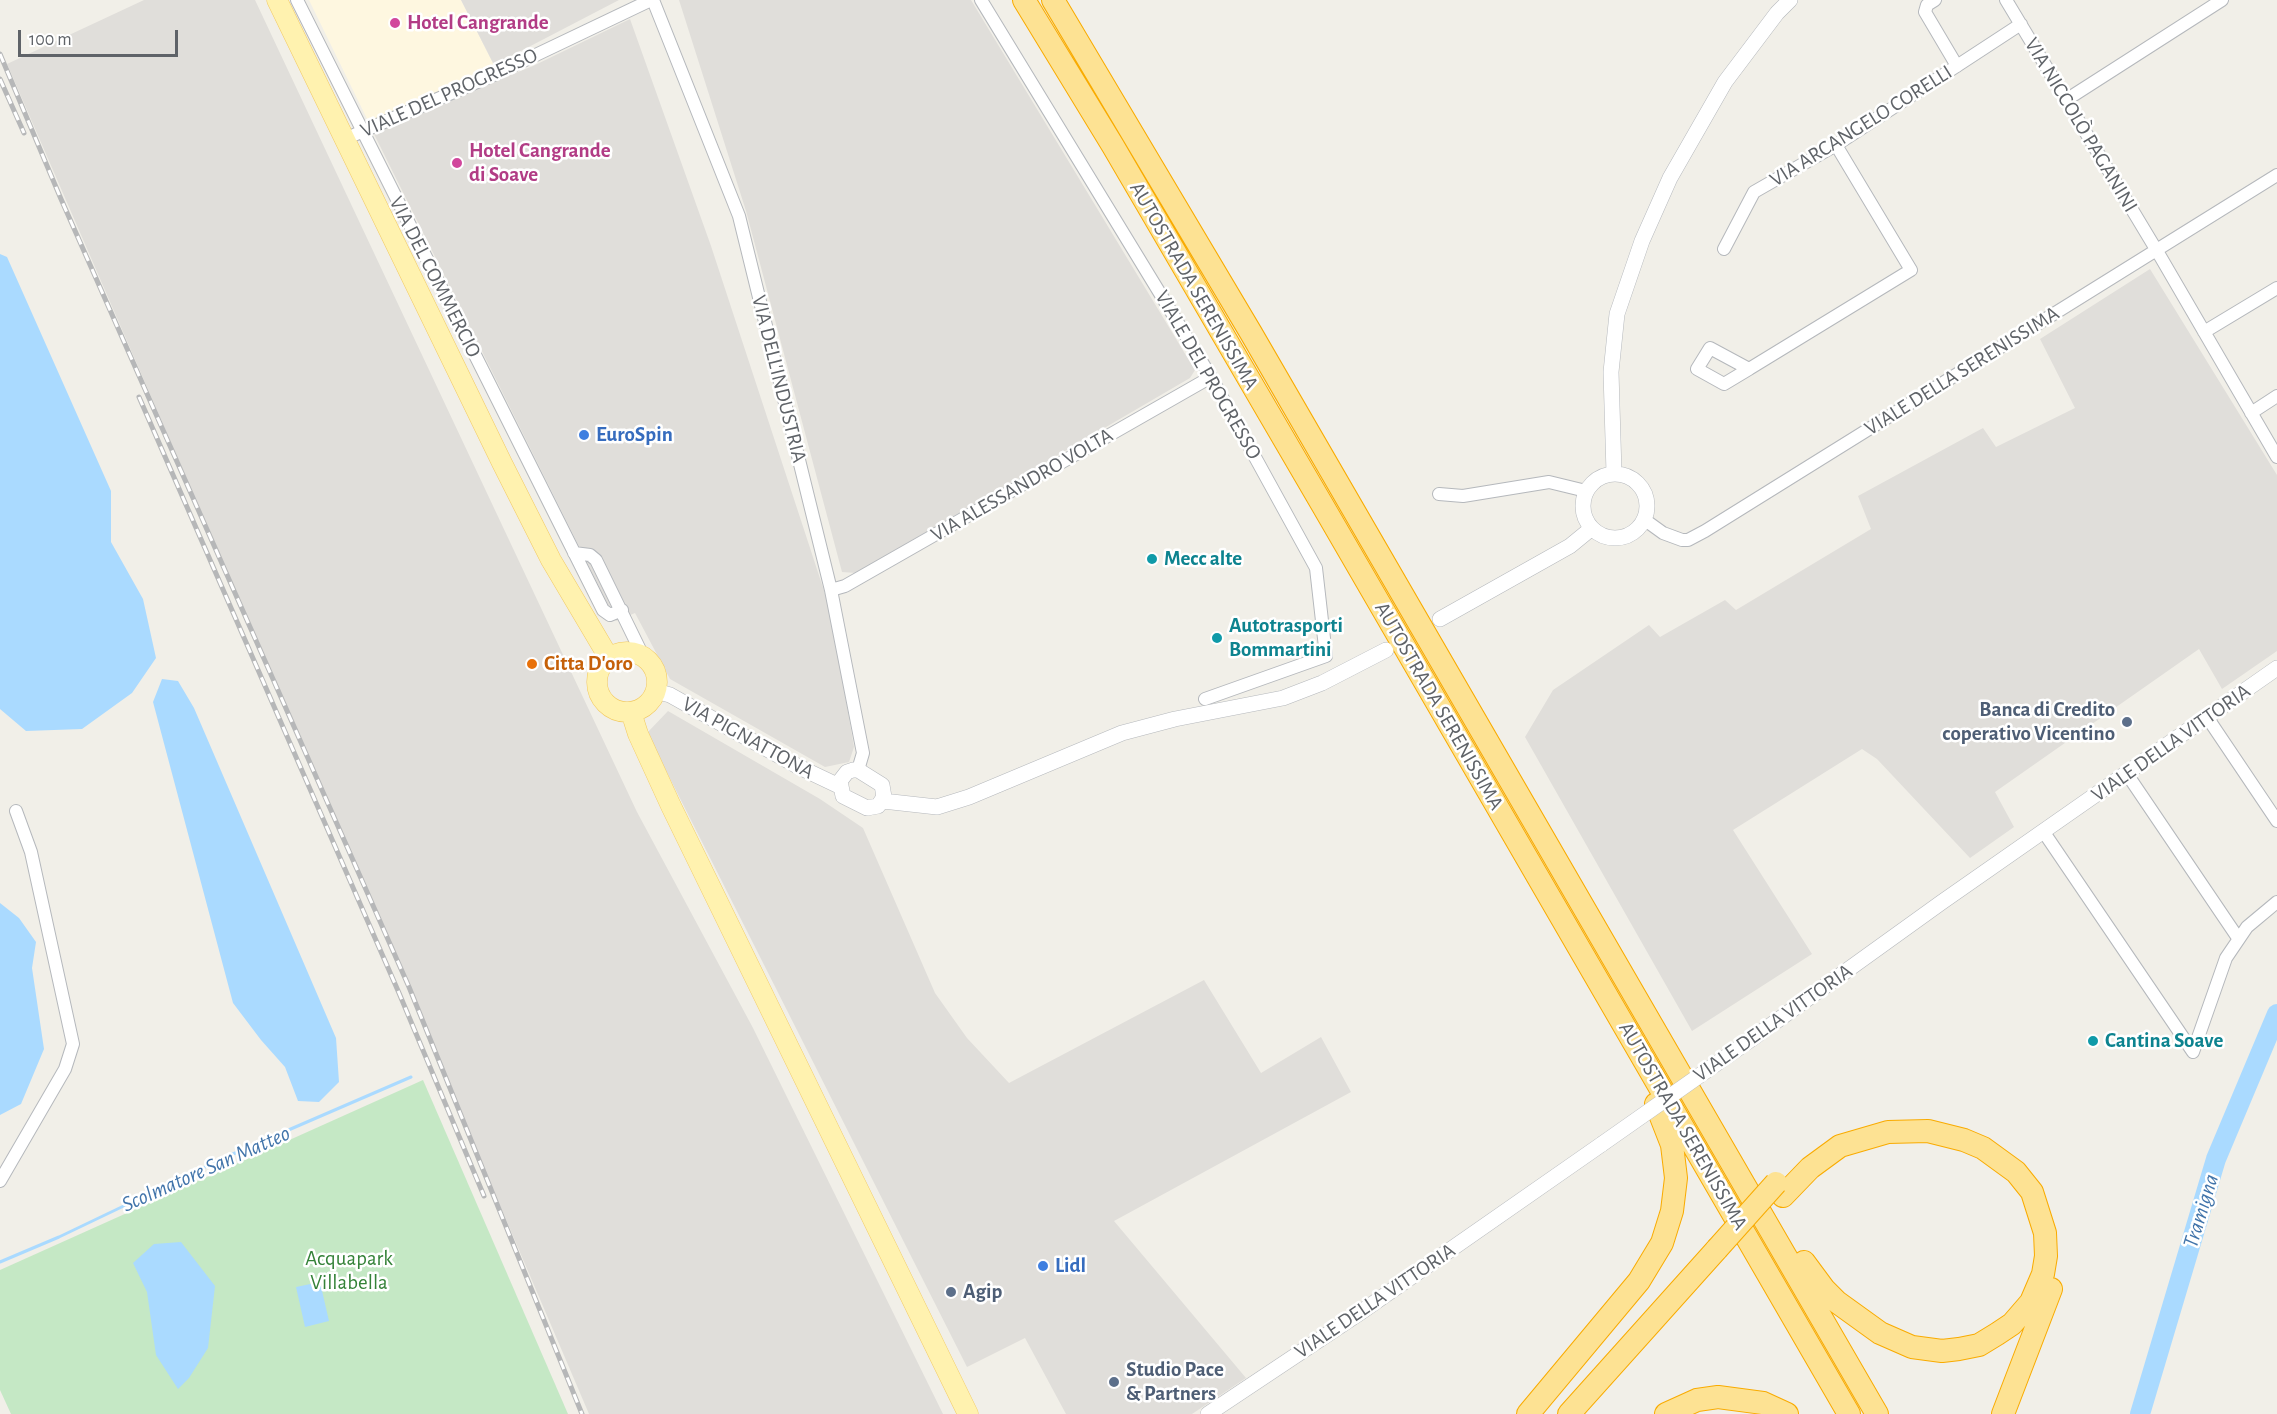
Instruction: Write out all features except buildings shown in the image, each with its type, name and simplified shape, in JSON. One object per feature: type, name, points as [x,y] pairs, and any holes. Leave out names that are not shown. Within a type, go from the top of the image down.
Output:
[{"type":"highway","name":"AUTOSTRADA SERENISSIMA","points":[[1024,0],[1124,166],[1850,1414]]},
{"type":"highway","name":"AUTOSTRADA SERENISSIMA","points":[[1053,0],[1251,333],[1877,1414]]},
{"type":"highway","points":[[1528,1414],[1639,1281],[1662,1243],[1672,1211],[1676,1178],[1675,1161],[1668,1132],[1627,1050],[1609,999]]},
{"type":"highway","points":[[1569,1414],[1721,1254],[1779,1190],[1810,1149],[1837,1133],[1867,1122],[1900,1118],[1942,1120],[1984,1133],[2002,1144],[2032,1170],[2043,1184],[2055,1213],[2059,1234],[2059,1268],[2003,1414]]},
{"type":"highway","points":[[1741,1178],[1777,1220],[1824,1289],[1864,1323],[1887,1337],[1912,1347],[1942,1351],[1979,1345],[2013,1324],[2037,1293],[2046,1256],[2045,1233],[2032,1192],[2016,1172],[1998,1157],[1964,1140],[1915,1130],[1888,1132],[1855,1140],[1826,1155],[1779,1190]]},
{"type":"highway","points":[[1587,1414],[1721,1254]]},
{"type":"highway","points":[[1666,1414],[1696,1400],[1718,1397],[1763,1403],[1787,1414]]},
{"type":"main road","points":[[277,0],[353,136],[551,560],[609,658]]},
{"type":"main road","points":[[627,652],[644,657],[657,676],[656,691],[649,703],[631,712],[610,707],[600,697],[598,690],[597,675],[600,669],[609,658],[627,652]]},
{"type":"main road","points":[[631,712],[638,734],[671,806],[968,1414]]},
{"type":"street","name":"VIA DEL COMMERCIO","points":[[297,0],[353,136],[603,610],[610,615],[622,610],[644,657]]},
{"type":"street","name":"VIALE DEL PROGRESSO","points":[[353,136],[498,73],[652,0]]},
{"type":"street","name":"VIA DELL'INDUSTRIA","points":[[652,0],[739,216],[831,590],[863,753],[858,770]]},
{"type":"street","name":"VIALE DEL PROGRESSO","points":[[981,0],[1211,377],[1316,568],[1326,656],[1205,699]]},
{"type":"street","points":[[1614,473],[1611,372],[1617,314],[1642,241],[1670,178],[1725,82],[1777,13],[1790,0]]},
{"type":"street","points":[[1935,0],[1927,5],[1924,12],[1957,66]]},
{"type":"street","name":"VIA NICCOLÒ PAGANINI","points":[[2006,0],[2277,457]]},
{"type":"street","points":[[2066,100],[2222,0]]},
{"type":"street","name":"VIA ARCANGELO CORELLI","points":[[1724,249],[1754,192],[1836,145],[2021,24]]},
{"type":"street","points":[[1749,369],[1911,270],[1836,145]]},
{"type":"street","name":"VIALE DELLA SERENISSIMA","points":[[1645,520],[1663,533],[1676,538],[1692,538],[2277,175]]},
{"type":"street","points":[[2204,332],[2277,288]]},
{"type":"street","name":"VIA ALESSANDRO VOLTA","points":[[831,590],[845,586],[1211,377]]},
{"type":"street","points":[[2251,413],[2277,396]]},
{"type":"street","points":[[1614,473],[1635,480],[1643,488],[1647,498],[1648,510],[1639,529],[1620,538],[1610,538],[1592,528],[1583,510],[1587,491],[1593,482],[1614,473]]},
{"type":"street","points":[[1439,494],[1463,496],[1549,482],[1587,491]]},
{"type":"street","points":[[1440,619],[1570,546],[1592,528]]},
{"type":"street","points":[[883,801],[938,807],[969,797],[1122,733],[1175,719],[1283,698],[1322,682],[1386,650]]},
{"type":"street","name":"VIALE DELLA VITTORIA","points":[[1208,1414],[1361,1312],[2277,668]]},
{"type":"street","name":"VIA PIGNATTONA","points":[[656,691],[670,695],[799,767],[839,786]]},
{"type":"street","points":[[2207,717],[2277,820]]},
{"type":"street","points":[[858,770],[882,785],[883,801],[878,806],[867,808],[843,796],[839,786],[840,781],[847,772],[858,770]]},
{"type":"street","points":[[2127,774],[2238,938]]},
{"type":"street","points":[[0,1181],[65,1068],[73,1044],[31,852],[16,811]]},
{"type":"street","points":[[2043,831],[2193,1052],[2226,958],[2238,938],[2277,902]]},
{"type":"shaded area","points":[[144,0],[255,0],[637,812],[753,1028],[943,1414],[589,1414],[7,64]]},
{"type":"shaded area","points":[[309,0],[461,0],[494,65],[370,125]]},
{"type":"shaded area","points":[[461,0],[619,0],[494,65]]},
{"type":"shaded area","points":[[679,0],[971,0],[1195,370],[1190,378],[856,573],[842,572],[746,211]]},
{"type":"shaded area","points":[[630,19],[711,246],[831,612],[854,747],[849,762],[825,767],[670,679],[635,613],[616,621],[372,130],[533,66]]},
{"type":"shaded area","points":[[2150,269],[2277,475],[2277,651],[2222,689],[2199,649],[1995,792],[2014,827],[1970,858],[1877,759],[1862,749],[1733,830],[1812,954],[1692,1031],[1525,737],[1553,690],[1649,625],[1660,637],[1725,600],[1736,610],[1871,529],[1858,496],[1983,428],[1996,447],[2075,408],[2040,339]]},
{"type":"shaded area","points":[[668,711],[820,799],[863,828],[935,993],[967,1038],[1009,1083],[1204,980],[1261,1073],[1321,1037],[1351,1092],[1114,1221],[1246,1378],[1192,1414],[1066,1414],[1025,1338],[967,1367],[647,733]]},
{"type":"green space","name":"Acquapark Villabella","points":[[423,1080],[568,1414],[11,1414],[0,1390],[0,1270]]},
{"type":"water","points":[[0,254],[7,257],[111,491],[111,542],[143,599],[156,658],[132,693],[82,729],[26,731],[0,709]]},
{"type":"water","points":[[162,679],[178,681],[194,708],[336,1038],[339,1082],[319,1102],[298,1101],[285,1067],[233,1003],[153,702]]},
{"type":"water","points":[[0,903],[19,918],[36,942],[32,968],[44,1049],[21,1104],[0,1115]]},
{"type":"water","points":[[181,1242],[215,1286],[208,1348],[189,1378],[178,1389],[156,1355],[147,1292],[133,1263],[154,1244]]},
{"type":"water","points":[[320,1282],[329,1321],[305,1327],[296,1287]]},
{"type":"waterway","name":"Tramigna","points":[[2140,1414],[2216,1159],[2277,1014]]},
{"type":"waterway","name":"Scolmatore San Matteo","points":[[0,1262],[59,1237],[226,1157],[411,1077]]},
{"type":"railway","points":[[0,54],[61,199],[409,987],[582,1414]]},
{"type":"railway","points":[[0,79],[24,133]]},
{"type":"railway","points":[[139,397],[399,993],[484,1196]]},
{"type":"place","name":"Hotel Cangrande","points":[[395,23]]},
{"type":"place","name":"Hotel Cangrande di Soave","points":[[457,163]]},
{"type":"place","name":"EuroSpin","points":[[584,435]]},
{"type":"place","name":"Mecc alte","points":[[1152,559]]},
{"type":"place","name":"Autotrasporti Bommartini","points":[[1217,638]]},
{"type":"place","name":"Citta D'oro","points":[[532,664]]},
{"type":"place","name":"Banca di Credito coperativo Vicentino","points":[[2127,722]]},
{"type":"place","name":"Cantina Soave","points":[[2093,1041]]},
{"type":"place","name":"Lidl","points":[[1043,1266]]},
{"type":"place","name":"Agip","points":[[951,1292]]},
{"type":"place","name":"Studio Pace & Partners","points":[[1114,1382]]}]
